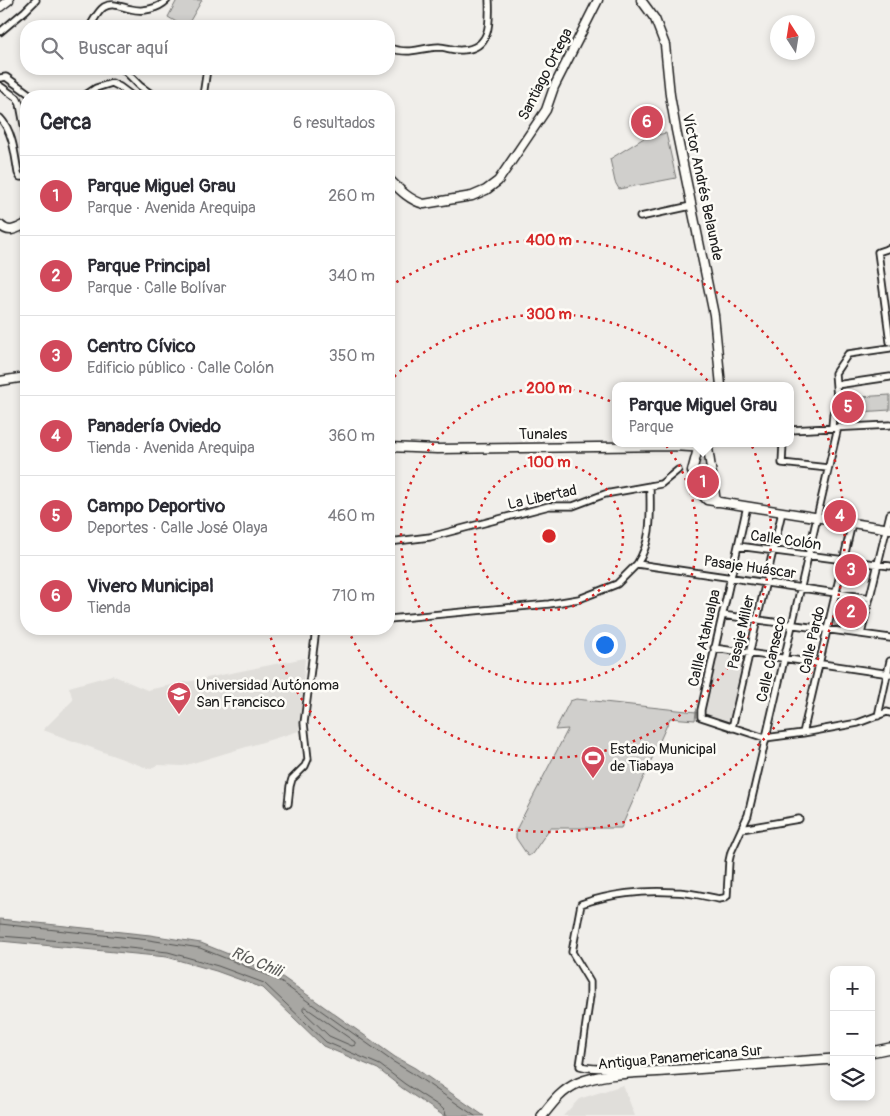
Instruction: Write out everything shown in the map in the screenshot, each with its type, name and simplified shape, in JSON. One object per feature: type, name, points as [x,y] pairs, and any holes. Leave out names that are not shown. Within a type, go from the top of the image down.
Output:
[{"type":"main road","points":[[875,1051],[890,1048]]},
{"type":"main road","name":"Antigua Panamericana Sur","points":[[542,1116],[558,1095],[572,1086],[589,1079],[628,1074],[830,1059]]},
{"type":"street","points":[[0,7],[9,0]]},
{"type":"street","points":[[0,32],[36,0]]},
{"type":"street","points":[[94,20],[99,12],[111,5],[132,10],[149,9],[161,6],[167,0]]},
{"type":"street","points":[[395,50],[414,52],[441,47],[460,51],[472,49],[480,44],[488,34],[490,0]]},
{"type":"street","name":"Santiago Ortega","points":[[395,184],[407,196],[416,202],[424,204],[472,196],[486,190],[498,181],[546,110],[554,88],[598,0]]},
{"type":"street","name":"Víctor Andrés Belaunde","points":[[640,0],[655,19],[664,41],[670,94],[714,315],[721,382]]},
{"type":"street","points":[[129,75],[146,90]]},
{"type":"street","points":[[204,90],[206,75]]},
{"type":"street","points":[[0,78],[6,77],[24,90]]},
{"type":"street","points":[[93,90],[112,84],[124,90]]},
{"type":"street","points":[[0,86],[17,98],[20,104]]},
{"type":"street","points":[[0,118],[4,122],[14,147],[20,176]]},
{"type":"street","points":[[640,217],[691,206]]},
{"type":"street","points":[[0,225],[5,230],[13,231],[20,227]]},
{"type":"street","points":[[890,248],[878,252],[888,315],[890,342]]},
{"type":"street","name":"Calle Canseco","points":[[628,1074],[616,1070],[593,1069],[580,1066],[590,996],[590,982],[572,952],[581,904],[616,896],[654,892],[675,892],[720,899],[727,896],[729,861],[748,815],[828,468],[835,427],[833,414],[837,398],[836,373],[848,354],[890,348]]},
{"type":"street","points":[[836,384],[890,377]]},
{"type":"street","points":[[0,381],[20,378]]},
{"type":"street","points":[[794,430],[890,425]]},
{"type":"street","name":"Tunales","points":[[395,447],[437,449],[612,447]]},
{"type":"street","name":"Tunales","points":[[681,447],[698,449],[707,447]]},
{"type":"street","points":[[711,447],[716,502]]},
{"type":"street","points":[[783,447],[782,463],[828,468]]},
{"type":"street","points":[[698,449],[692,468],[693,474],[700,493],[707,500],[888,528]]},
{"type":"street","name":"La Libertad","points":[[395,541],[424,538],[549,506],[573,506],[605,494],[661,484],[678,470]]},
{"type":"street","points":[[395,618],[531,606],[580,599],[616,584],[637,564],[644,550],[650,530],[650,486]]},
{"type":"street","name":"Callle Atahualpa","points":[[732,728],[702,717],[701,710],[747,506]]},
{"type":"street","name":"Pasaje Miller","points":[[732,728],[782,512]]},
{"type":"street","points":[[861,634],[890,514]]},
{"type":"street","name":"Calle Pardo","points":[[803,733],[852,523]]},
{"type":"street","name":"Calle Colón","points":[[738,546],[890,566]]},
{"type":"street","name":"Pasaje Huáscar","points":[[637,564],[870,598]]},
{"type":"street","points":[[722,615],[890,638]]},
{"type":"street","points":[[288,804],[292,779],[305,766],[308,759],[304,723],[315,635]]},
{"type":"street","points":[[714,648],[889,674]]},
{"type":"street","points":[[878,716],[889,674],[890,661]]},
{"type":"street","points":[[732,728],[765,738],[858,723],[890,713]]},
{"type":"street","points":[[742,830],[799,819]]},
{"type":"shaded area","points":[[177,0],[202,0],[190,20],[173,20],[168,17]]},
{"type":"shaded area","points":[[666,133],[676,178],[619,189],[615,182],[610,159],[644,138]]},
{"type":"shaded area","points":[[890,395],[890,410],[844,413],[842,398]]},
{"type":"shaded area","points":[[701,452],[705,454],[710,493],[708,497],[705,497],[695,474]]},
{"type":"shaded area","points":[[840,596],[868,600],[863,628],[834,625]]},
{"type":"shaded area","points":[[717,653],[746,656],[732,723],[704,715]]},
{"type":"shaded area","name":"Universidad Autónoma San Francisco","points":[[305,658],[299,731],[183,766],[157,765],[150,769],[43,730],[73,700],[69,687],[112,675],[147,690]]},
{"type":"shaded area","name":"Estadio Municipal de Tiabaya","points":[[576,699],[696,712],[695,720],[670,718],[621,828],[550,828],[532,854],[528,856],[516,838],[516,830],[568,729],[555,730],[570,701]]},
{"type":"shaded area","points":[[623,1085],[635,1116],[563,1116],[579,1099]]},
{"type":"water","points":[[0,919],[150,935],[201,943],[278,974],[395,1057],[415,1068],[484,1116],[444,1116],[402,1088],[378,1069],[323,1046],[263,988],[216,971],[167,957],[0,941]]},
{"type":"place","name":"Vivero Municipal","points":[[647,122]]},
{"type":"place","name":"Campo Deportivo","points":[[848,407]]},
{"type":"place","name":"Parque Miguel Grau","points":[[703,482]]},
{"type":"place","name":"Panadería Oviedo","points":[[840,516]]},
{"type":"place","name":"Centro Cívico","points":[[851,570]]},
{"type":"place","name":"Parque Principal","points":[[851,612]]},
{"type":"place","name":"Universidad Autónoma San Francisco","points":[[179,715]]},
{"type":"place","name":"Estadio Municipal de Tiabaya","points":[[593,779]]},
{"type":"water label","name":"Río Chili","points":[[257,961]]}]
